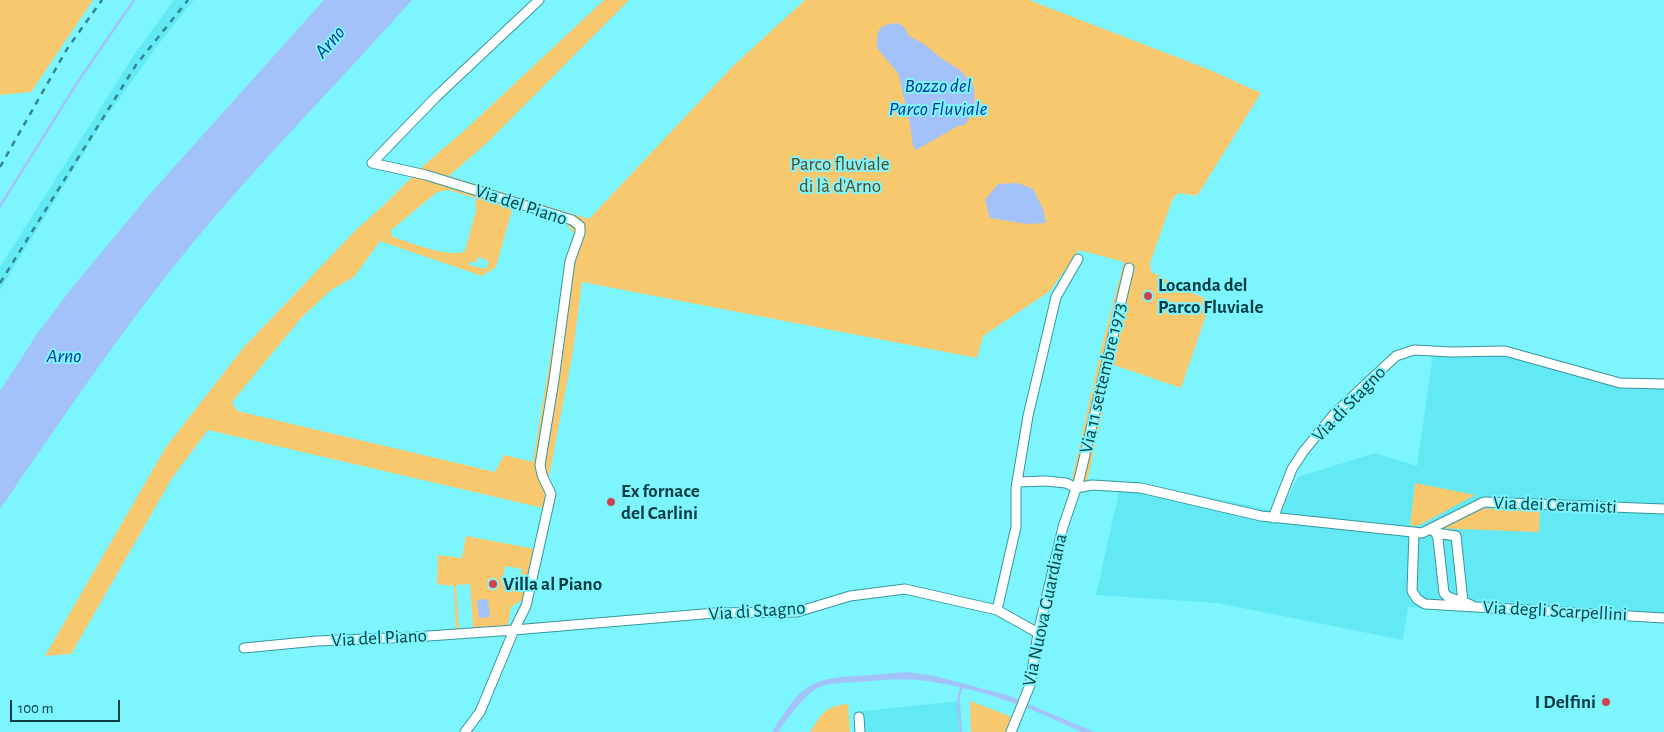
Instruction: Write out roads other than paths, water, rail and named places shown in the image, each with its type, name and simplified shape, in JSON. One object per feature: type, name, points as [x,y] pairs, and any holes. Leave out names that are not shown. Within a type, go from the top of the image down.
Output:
[{"type":"street","name":"Via del Piano","points":[[465,732],[480,712],[526,606],[551,494],[542,475],[540,465],[570,261],[580,233],[580,226],[572,220],[426,176],[372,163],[436,97],[539,0]]},
{"type":"street","points":[[997,610],[1016,527],[1017,482],[1028,416],[1056,297],[1078,259]]},
{"type":"street","name":"Via 11 settembre 1973","points":[[1076,488],[1129,268]]},
{"type":"street","name":"Via di Stagno","points":[[1273,518],[1292,469],[1303,452],[1336,413],[1396,356],[1414,350],[1452,352],[1505,351],[1620,383],[1664,384]]},
{"type":"street","points":[[1017,482],[1066,483],[1076,488],[1092,485],[1141,488],[1273,518]]},
{"type":"street","name":"Via Nuova Guardiana","points":[[1011,731],[1030,685],[1038,633],[1063,527],[1076,488]]},
{"type":"street","name":"Via dei Ceramisti","points":[[1273,518],[1422,533],[1433,531],[1484,502],[1664,509]]},
{"type":"street","points":[[1433,531],[1456,536],[1463,602]]},
{"type":"street","points":[[1433,531],[1438,539],[1444,593],[1448,597],[1476,607]]},
{"type":"street","name":"Via degli Scarpellini","points":[[1414,532],[1412,591],[1417,599],[1425,604],[1664,618]]},
{"type":"street","name":"Via di Stagno","points":[[514,630],[715,614],[797,612],[850,596],[904,589],[997,610],[1038,633]]},
{"type":"street","name":"Via del Piano","points":[[244,648],[317,641],[514,630]]},
{"type":"street","points":[[859,717],[860,732]]},
{"type":"water","name":"Arno","points":[[324,0],[412,0],[245,182],[191,245],[69,408],[0,509],[0,391],[37,334],[71,289],[149,195]]},
{"type":"water","name":"Bozzo del Parco Fluviale","points":[[898,23],[905,28],[909,36],[924,44],[960,70],[974,86],[975,108],[965,125],[958,126],[916,150],[913,146],[898,73],[877,48],[877,36],[880,29],[886,25]]},
{"type":"water","points":[[1018,183],[1033,189],[1043,209],[1046,223],[1027,224],[990,218],[985,200],[998,184]]},
{"type":"water","points":[[488,599],[490,617],[479,618],[477,600]]},
{"type":"water","points":[[907,672],[935,676],[1010,696],[1094,732],[1081,732],[1022,706],[981,692],[939,683],[904,679],[838,683],[816,689],[801,702],[778,732],[772,732],[795,698],[812,684],[829,679]]},
{"type":"waterway","points":[[0,206],[77,83],[134,0]]},
{"type":"waterway","points":[[961,732],[958,701],[964,685]]},
{"type":"railway","points":[[0,167],[67,49],[102,0]]},
{"type":"railway","points":[[0,283],[136,65],[188,0]]},
{"type":"place","name":"Locanda del Parco Fluviale","points":[[1148,296]]},
{"type":"place","name":"Ex fornace del Carlini","points":[[611,502]]},
{"type":"place","name":"Villa al Piano","points":[[493,584]]},
{"type":"place","name":"I Delfini","points":[[1606,702]]},
{"type":"park label","name":"Parco fluviale di là d'Arno","points":[[840,175]]}]
